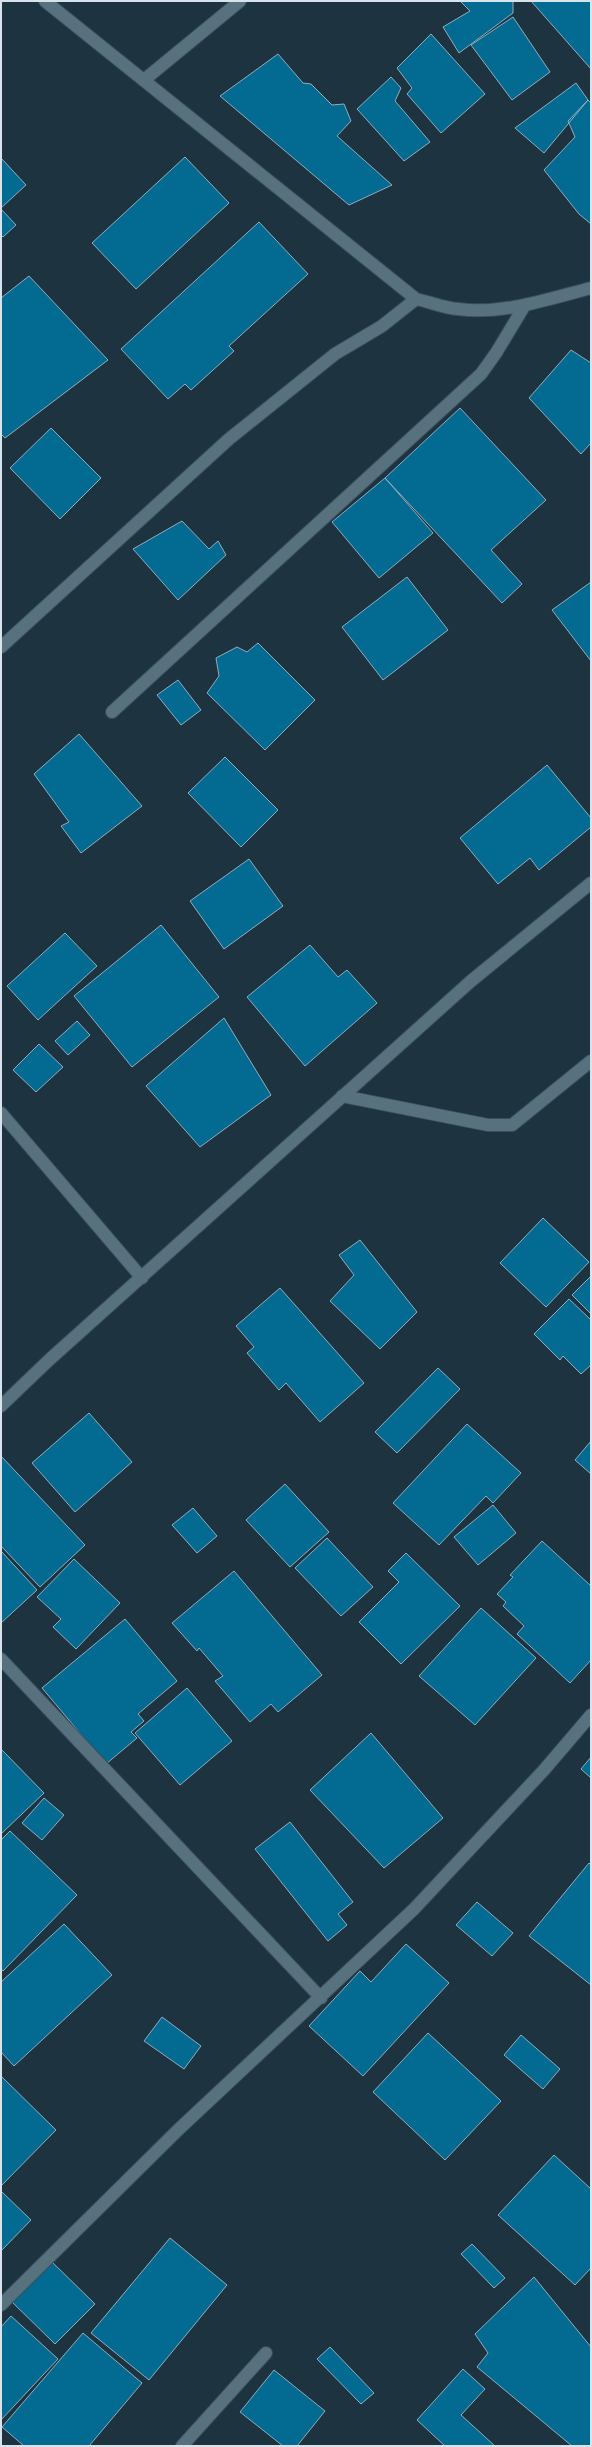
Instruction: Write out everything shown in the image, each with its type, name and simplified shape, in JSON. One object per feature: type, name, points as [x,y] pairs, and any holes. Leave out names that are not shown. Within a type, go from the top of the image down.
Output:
[{"type":"street","points":[[44,1],[416,299],[458,310],[496,310],[525,305],[591,288]]},
{"type":"street","points":[[144,80],[240,1]]},
{"type":"street","points":[[1,647],[229,439],[335,354],[382,326],[416,299]]},
{"type":"street","points":[[112,712],[481,374],[496,353],[525,305]]},
{"type":"street","points":[[1,1406],[48,1360],[142,1278],[471,981],[591,883]]},
{"type":"street","points":[[342,1096],[488,1125],[512,1125],[591,1061]]},
{"type":"street","points":[[1,1113],[142,1278]]},
{"type":"street","points":[[1,1659],[321,1998]]},
{"type":"street","points":[[1,2305],[179,2129],[321,1998],[414,1909],[544,1770],[591,1715]]},
{"type":"street","points":[[182,2446],[266,2353]]},
{"type":"building","points":[[513,1],[513,13],[459,53],[443,27],[470,11],[461,2]]},
{"type":"building","points":[[531,1],[591,1],[591,69]]},
{"type":"building","points":[[513,17],[550,72],[512,100],[471,45]]},
{"type":"building","points":[[431,34],[485,94],[441,133],[407,94],[412,88],[397,68]]},
{"type":"building","points":[[278,54],[303,83],[311,84],[332,105],[344,104],[351,121],[337,136],[392,185],[349,205],[220,96]]},
{"type":"building","points":[[391,77],[401,88],[395,101],[430,142],[404,161],[357,109]]},
{"type":"building","points":[[576,83],[588,100],[544,153],[515,128]]},
{"type":"building","points":[[588,100],[591,103],[591,224],[579,214],[544,170],[575,137],[568,121]]},
{"type":"building","points":[[185,157],[229,203],[136,289],[92,243]]},
{"type":"building","points":[[1,158],[26,185],[1,208]]},
{"type":"building","points":[[1,209],[16,225],[3,237],[1,235]]},
{"type":"building","points":[[259,222],[308,274],[229,346],[234,351],[191,390],[185,384],[168,399],[121,349]]},
{"type":"building","points":[[29,276],[108,360],[5,438],[1,434],[1,298]]},
{"type":"building","points":[[571,350],[591,363],[591,443],[581,454],[529,398]]},
{"type":"building","points":[[460,408],[546,500],[491,550],[522,584],[502,603],[385,478]]},
{"type":"building","points":[[51,428],[101,478],[60,519],[10,468]]},
{"type":"building","points":[[385,478],[433,533],[379,578],[332,522]]},
{"type":"building","points":[[182,521],[209,549],[218,541],[226,555],[178,600],[133,549]]},
{"type":"building","points":[[407,577],[448,630],[383,680],[342,627]]},
{"type":"building","points":[[591,582],[591,661],[552,610]]},
{"type":"building","points":[[258,643],[315,700],[265,750],[207,693],[219,676],[216,658],[237,647],[247,652]]},
{"type":"building","points":[[178,680],[201,710],[181,725],[157,695]]},
{"type":"building","points":[[79,734],[142,806],[81,853],[61,826],[69,822],[34,774]]},
{"type":"building","points":[[225,757],[278,810],[241,847],[188,793]]},
{"type":"building","points":[[547,765],[591,818],[591,827],[539,870],[530,858],[498,884],[460,838]]},
{"type":"building","points":[[249,859],[283,906],[224,949],[190,901]]},
{"type":"building","points":[[161,925],[219,997],[132,1067],[74,996]]},
{"type":"building","points":[[65,933],[97,966],[38,1020],[7,986]]},
{"type":"building","points":[[310,945],[338,977],[347,970],[377,1003],[305,1066],[247,997]]},
{"type":"building","points":[[224,1018],[271,1095],[200,1147],[146,1086]]},
{"type":"building","points":[[77,1021],[90,1035],[68,1055],[55,1041]]},
{"type":"building","points":[[39,1044],[63,1067],[36,1092],[13,1070]]},
{"type":"building","points":[[543,1218],[589,1262],[546,1307],[500,1263]]},
{"type":"building","points":[[360,1240],[417,1312],[380,1349],[330,1301],[354,1275],[339,1255]]},
{"type":"building","points":[[591,1276],[591,1314],[572,1295]]},
{"type":"building","points":[[280,1288],[364,1383],[320,1422],[286,1383],[279,1390],[247,1353],[254,1347],[236,1326]]},
{"type":"building","points":[[569,1299],[591,1320],[591,1365],[581,1374],[563,1356],[560,1360],[534,1334]]},
{"type":"building","points":[[438,1368],[460,1389],[397,1453],[375,1432]]},
{"type":"building","points":[[89,1413],[132,1462],[75,1512],[32,1463]]},
{"type":"building","points":[[467,1424],[521,1473],[493,1503],[486,1496],[439,1545],[393,1503]]},
{"type":"building","points":[[591,1441],[591,1474],[575,1460]]},
{"type":"building","points":[[1,1456],[85,1545],[40,1587],[1,1546]]},
{"type":"building","points":[[285,1484],[329,1532],[290,1567],[246,1520]]},
{"type":"building","points":[[493,1505],[516,1533],[478,1565],[454,1537]]},
{"type":"building","points":[[193,1508],[217,1536],[197,1553],[172,1525]]},
{"type":"building","points":[[327,1538],[373,1587],[341,1616],[295,1568]]},
{"type":"building","points":[[542,1541],[591,1586],[591,1660],[570,1683],[517,1634],[524,1626],[503,1606],[506,1602],[497,1594],[513,1577],[510,1575]]},
{"type":"building","points":[[1,1551],[37,1590],[1,1623]]},
{"type":"building","points":[[406,1553],[460,1606],[401,1664],[359,1622],[399,1582],[388,1571]]},
{"type":"building","points":[[74,1559],[120,1603],[76,1649],[53,1627],[61,1619],[37,1597]]},
{"type":"building","points":[[234,1571],[322,1675],[278,1712],[271,1704],[250,1722],[215,1681],[223,1676],[199,1648],[197,1651],[172,1623]]},
{"type":"building","points":[[481,1608],[536,1658],[475,1725],[419,1676]]},
{"type":"building","points":[[125,1619],[177,1681],[138,1714],[144,1721],[131,1732],[137,1738],[106,1764],[42,1688]]},
{"type":"building","points":[[187,1688],[232,1741],[180,1785],[135,1733]]},
{"type":"building","points":[[371,1733],[443,1818],[384,1868],[310,1790]]},
{"type":"building","points":[[1,1749],[44,1793],[1,1834]]},
{"type":"building","points":[[591,1757],[591,1778],[581,1769]]},
{"type":"building","points":[[44,1798],[64,1815],[42,1840],[22,1823]]},
{"type":"building","points":[[290,1822],[353,1902],[338,1914],[347,1925],[328,1941],[255,1849]]},
{"type":"building","points":[[10,1831],[77,1895],[3,1971],[1,1969],[1,1840]]},
{"type":"building","points":[[589,1863],[591,1865],[591,1985],[529,1936]]},
{"type":"building","points":[[477,1902],[513,1933],[492,1956],[456,1925]]},
{"type":"building","points":[[64,1924],[112,1975],[14,2066],[1,2052],[1,1982]]},
{"type":"building","points":[[406,1944],[449,1983],[363,2076],[309,2026],[360,1971],[371,1982]]},
{"type":"building","points":[[162,2017],[201,2046],[184,2069],[144,2041]]},
{"type":"building","points":[[428,2033],[501,2101],[445,2160],[373,2092]]},
{"type":"building","points":[[521,2035],[560,2069],[543,2089],[504,2055]]},
{"type":"building","points":[[1,2076],[56,2130],[1,2186]]},
{"type":"building","points":[[554,2155],[591,2189],[591,2268],[575,2285],[498,2215]]},
{"type":"building","points":[[1,2191],[31,2220],[1,2251]]},
{"type":"building","points":[[170,2238],[227,2285],[149,2380],[91,2333]]},
{"type":"building","points":[[472,2244],[505,2278],[494,2288],[461,2254]]},
{"type":"building","points":[[50,2260],[95,2304],[55,2344],[10,2300]]},
{"type":"building","points":[[534,2277],[591,2347],[591,2446],[572,2446],[477,2367],[488,2353],[475,2334]]},
{"type":"building","points":[[11,2316],[58,2359],[1,2420],[1,2327]]},
{"type":"building","points":[[83,2333],[142,2383],[89,2446],[24,2446],[2,2427]]},
{"type":"building","points":[[330,2347],[374,2393],[361,2404],[317,2359]]},
{"type":"building","points":[[463,2369],[485,2389],[461,2415],[495,2446],[445,2446],[417,2420]]},
{"type":"building","points":[[274,2370],[325,2411],[297,2446],[283,2446],[240,2412]]}]
